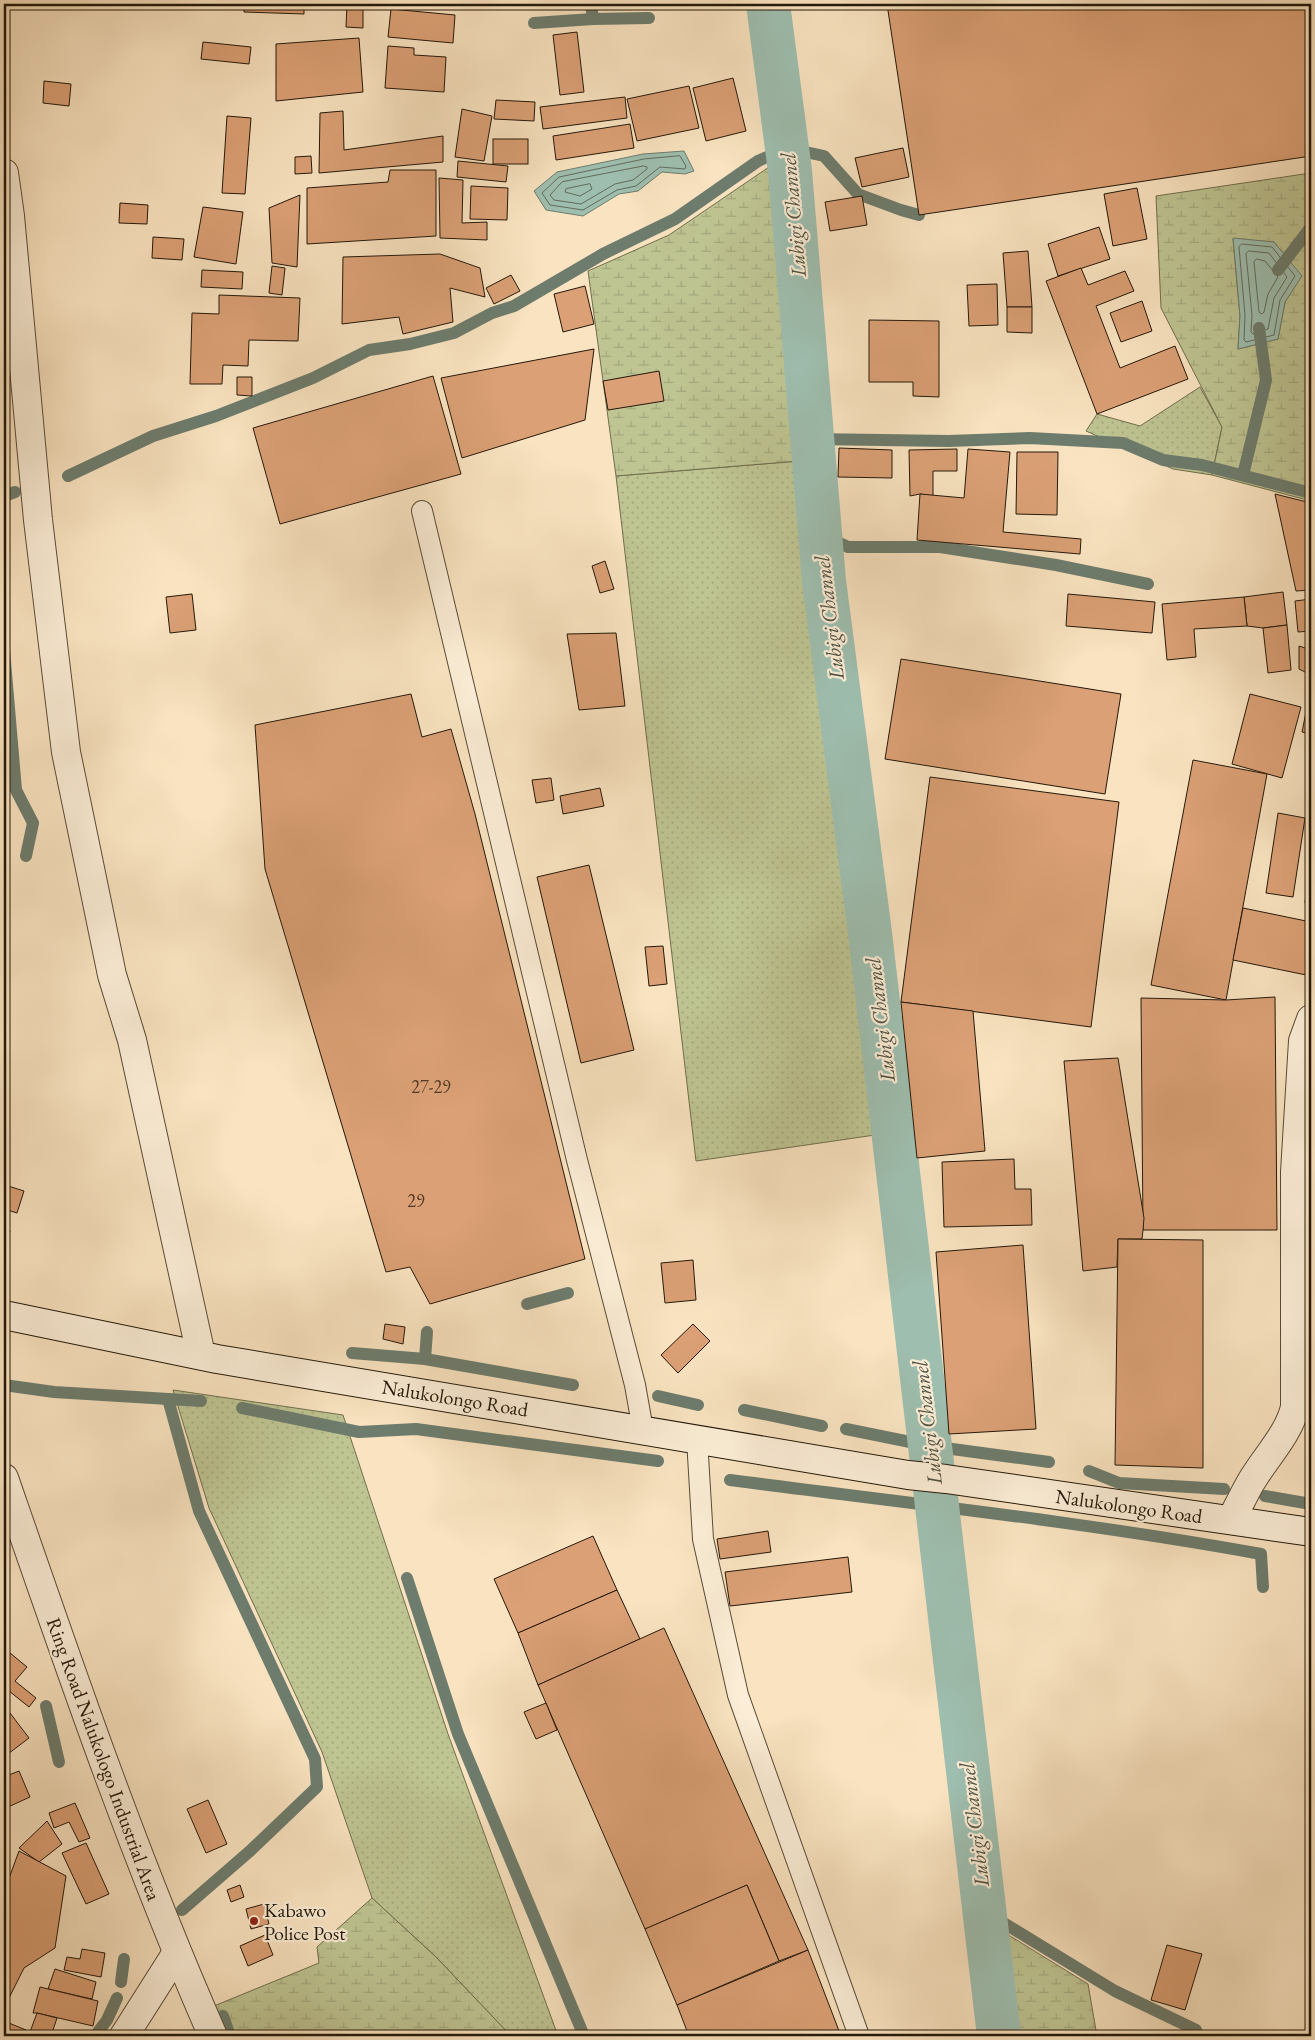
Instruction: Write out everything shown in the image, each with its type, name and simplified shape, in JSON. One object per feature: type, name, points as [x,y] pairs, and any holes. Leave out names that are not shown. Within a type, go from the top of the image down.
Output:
[{"type":"street","points":[[4,172],[10,216],[38,520],[66,752],[112,976],[132,1040],[201,1355]]},
{"type":"street","points":[[1231,1520],[1251,1481],[1282,1435],[1295,1407],[1295,1172],[1303,1041],[1311,1018]]},
{"type":"street","name":"Nalukolongo Road","points":[[4,1315],[201,1355],[908,1475],[1311,1532]]},
{"type":"street","name":"Ring Road Nalukologo Industrial Area","points":[[4,1478],[76,1685],[176,1954],[213,2036]]},
{"type":"street","points":[[124,2036],[176,1954]]},
{"type":"lane","points":[[422,511],[577,1160],[635,1385],[643,1430]]},
{"type":"lane","points":[[698,1439],[703,1539],[738,1696],[859,2036]]},
{"type":"green space","points":[[772,165],[799,461],[616,476],[588,271],[669,235]]},
{"type":"green space","points":[[1311,173],[1311,501],[1212,475],[1222,427],[1161,308],[1156,196]],"holes":[[[1233,239],[1274,242],[1301,276],[1285,302],[1278,339],[1238,349],[1240,316]]]},
{"type":"green space","points":[[1200,387],[1222,427],[1212,475],[1173,469],[1086,431],[1097,414],[1140,426]]},
{"type":"green space","points":[[799,461],[882,1134],[696,1161],[616,476]]},
{"type":"green space","points":[[173,1390],[343,1415],[448,1734],[558,2036],[511,2036],[436,1957],[372,1898],[322,1752],[209,1508]]},
{"type":"green space","points":[[372,1898],[436,1957],[511,2036],[225,2036],[214,2006],[319,1963],[317,1947]]},
{"type":"green space","points":[[997,1928],[1088,1984],[1097,2036],[1009,2036]]},
{"type":"water","points":[[684,151],[694,171],[685,174],[662,172],[638,191],[619,194],[583,216],[546,210],[534,191],[557,172],[643,154]]},
{"type":"water","points":[[1233,238],[1274,242],[1302,276],[1285,302],[1278,339],[1238,349],[1240,316]]},
{"type":"building","points":[[244,4],[304,4],[304,14],[244,12]]},
{"type":"building","points":[[347,4],[363,4],[363,28],[346,27]]},
{"type":"building","points":[[433,4],[456,4],[455,6]]},
{"type":"building","points":[[887,4],[1311,4],[1311,156],[919,215]]},
{"type":"building","points":[[391,9],[455,15],[453,43],[388,37]]},
{"type":"building","points":[[577,32],[584,92],[560,95],[553,35]]},
{"type":"building","points":[[359,38],[363,92],[276,101],[276,44]]},
{"type":"building","points":[[203,42],[251,47],[249,64],[201,59]]},
{"type":"building","points":[[388,46],[414,48],[414,55],[446,57],[444,92],[385,88]]},
{"type":"building","points":[[733,78],[746,131],[706,141],[693,88]]},
{"type":"building","points":[[44,81],[71,84],[69,106],[43,103]]},
{"type":"building","points":[[689,86],[699,128],[637,141],[627,99]]},
{"type":"building","points":[[625,97],[627,118],[543,129],[540,107]]},
{"type":"building","points":[[496,100],[535,102],[534,121],[494,119]]},
{"type":"building","points":[[462,109],[492,116],[484,161],[455,157]]},
{"type":"building","points":[[343,111],[344,150],[443,136],[443,162],[319,173],[320,113]]},
{"type":"building","points":[[227,116],[251,118],[245,194],[222,193]]},
{"type":"building","points":[[630,124],[634,148],[556,160],[553,136]]},
{"type":"building","points":[[493,139],[528,139],[528,164],[493,164]]},
{"type":"building","points":[[903,148],[909,177],[862,187],[855,158]]},
{"type":"building","points":[[311,156],[312,173],[295,174],[295,157]]},
{"type":"building","points":[[458,161],[508,166],[506,182],[457,177]]},
{"type":"building","points":[[390,170],[436,170],[436,236],[307,244],[307,188],[388,182]]},
{"type":"building","points":[[439,178],[463,180],[462,223],[487,222],[487,240],[440,238]]},
{"type":"building","points":[[471,186],[508,188],[507,220],[470,219]]},
{"type":"building","points":[[1137,188],[1147,239],[1113,246],[1104,194]]},
{"type":"building","points":[[300,195],[297,267],[272,263],[269,208]]},
{"type":"building","points":[[862,196],[867,225],[830,231],[825,202]]},
{"type":"building","points":[[120,203],[148,205],[147,224],[119,223]]},
{"type":"building","points":[[203,207],[243,212],[236,264],[194,257]]},
{"type":"building","points":[[1099,227],[1110,259],[1058,276],[1048,244]]},
{"type":"building","points":[[153,237],[184,239],[182,260],[152,258]]},
{"type":"building","points":[[1028,251],[1032,307],[1007,307],[1003,253]]},
{"type":"building","points":[[440,254],[480,268],[485,297],[450,288],[453,322],[403,334],[399,317],[342,324],[343,257]]},
{"type":"building","points":[[272,266],[285,268],[282,295],[269,293]]},
{"type":"building","points":[[1081,268],[1088,285],[1125,271],[1134,291],[1096,306],[1120,368],[1175,346],[1188,379],[1097,414],[1046,281]]},
{"type":"building","points":[[202,270],[243,272],[242,289],[201,287]]},
{"type":"building","points":[[511,275],[520,291],[494,304],[486,288]]},
{"type":"building","points":[[997,284],[998,325],[969,326],[967,285]]},
{"type":"building","points":[[585,286],[594,324],[563,332],[554,294]]},
{"type":"building","points":[[219,295],[300,298],[298,341],[249,340],[248,366],[223,365],[222,384],[190,384],[192,313],[219,314]]},
{"type":"building","points":[[1142,301],[1152,331],[1121,342],[1110,313]]},
{"type":"building","points":[[1007,307],[1032,307],[1032,333],[1007,332]]},
{"type":"building","points":[[869,320],[939,321],[939,397],[913,396],[913,382],[869,382]]},
{"type":"building","points":[[594,349],[585,420],[462,458],[441,378]]},
{"type":"building","points":[[659,371],[664,401],[608,410],[603,381]]},
{"type":"building","points":[[433,376],[461,474],[280,524],[253,428]]},
{"type":"building","points":[[237,377],[252,377],[252,396],[237,395]]},
{"type":"building","points":[[839,448],[892,450],[892,478],[838,477]]},
{"type":"building","points":[[957,449],[957,471],[933,471],[933,496],[920,494],[910,496],[909,450]]},
{"type":"building","points":[[968,449],[1010,452],[1003,532],[1081,539],[1080,554],[917,540],[920,494],[964,498]]},
{"type":"building","points":[[1017,452],[1058,452],[1057,515],[1016,514]]},
{"type":"building","points":[[1275,494],[1311,503],[1311,523],[1306,524],[1311,546],[1311,590],[1296,591]]},
{"type":"building","points":[[605,561],[614,589],[600,593],[592,566]]},
{"type":"building","points":[[1283,592],[1287,625],[1263,628],[1247,626],[1244,597]]},
{"type":"building","points":[[192,594],[196,630],[170,633],[166,597]]},
{"type":"building","points":[[1068,594],[1155,602],[1152,633],[1066,626]]},
{"type":"building","points":[[1244,597],[1247,626],[1194,629],[1196,657],[1167,660],[1162,604]]},
{"type":"building","points":[[1311,599],[1311,631],[1298,632],[1295,601]]},
{"type":"building","points":[[1287,625],[1291,670],[1268,673],[1263,628]]},
{"type":"building","points":[[616,633],[625,706],[579,710],[567,634]]},
{"type":"building","points":[[1299,646],[1311,650],[1311,675],[1299,669]]},
{"type":"building","points":[[901,659],[1121,694],[1105,794],[885,759]]},
{"type":"building","points":[[1311,687],[1311,734],[1302,732]]},
{"type":"building","points":[[411,694],[422,737],[451,729],[475,814],[585,1259],[430,1304],[410,1267],[386,1272],[265,869],[255,725]]},
{"type":"building","points":[[1250,694],[1301,707],[1282,778],[1232,764]]},
{"type":"building","points":[[1193,760],[1267,774],[1226,1000],[1151,985]]},
{"type":"building","points":[[930,777],[1119,802],[1091,1027],[901,1002]]},
{"type":"building","points":[[551,778],[554,800],[536,803],[532,780]]},
{"type":"building","points":[[600,788],[604,806],[563,814],[560,796]]},
{"type":"building","points":[[1278,813],[1305,818],[1293,897],[1266,893]]},
{"type":"building","points":[[589,865],[634,1050],[581,1063],[537,877]]},
{"type":"building","points":[[1308,875],[1311,875],[1311,904],[1305,903]]},
{"type":"building","points":[[4,907],[9,908],[8,927],[4,927]]},
{"type":"building","points":[[1243,908],[1311,922],[1311,976],[1233,960]]},
{"type":"building","points":[[663,946],[667,984],[649,986],[645,947]]},
{"type":"building","points":[[1275,997],[1277,1230],[1143,1230],[1141,998],[1226,1000]]},
{"type":"building","points":[[901,1002],[973,1011],[985,1151],[917,1158]]},
{"type":"building","points":[[1118,1058],[1144,1218],[1142,1239],[1118,1239],[1117,1267],[1083,1271],[1064,1061]]},
{"type":"building","points":[[1014,1159],[1015,1189],[1031,1189],[1032,1225],[944,1227],[942,1162]]},
{"type":"building","points":[[5,1185],[24,1191],[17,1213],[4,1209]]},
{"type":"building","points":[[1311,1209],[1311,1234],[1305,1234],[1301,1211]]},
{"type":"building","points":[[4,1229],[10,1231],[4,1251]]},
{"type":"building","points":[[1118,1239],[1203,1240],[1203,1468],[1115,1465]]},
{"type":"building","points":[[1023,1245],[1036,1429],[949,1434],[936,1252]]},
{"type":"building","points":[[693,1260],[696,1300],[665,1303],[661,1263]]},
{"type":"building","points":[[385,1324],[405,1327],[403,1344],[383,1339]]},
{"type":"building","points":[[693,1324],[710,1341],[678,1373],[661,1355]]},
{"type":"building","points":[[1311,1456],[1311,1501],[1307,1500]]},
{"type":"building","points":[[768,1531],[771,1552],[720,1559],[717,1539]]},
{"type":"building","points":[[593,1536],[617,1590],[518,1633],[494,1579]]},
{"type":"building","points":[[848,1557],[852,1592],[730,1606],[725,1572]]},
{"type":"building","points":[[617,1590],[640,1639],[538,1685],[518,1633]]},
{"type":"building","points":[[664,1628],[808,1950],[779,1961],[747,1885],[645,1929],[538,1685]]},
{"type":"building","points":[[4,1648],[27,1667],[15,1681],[36,1698],[29,1707],[4,1687]]},
{"type":"building","points":[[546,1703],[557,1730],[536,1739],[524,1712]]},
{"type":"building","points":[[10,1713],[29,1738],[4,1757],[4,1718]]},
{"type":"building","points":[[19,1771],[30,1797],[8,1807],[4,1798],[4,1777]]},
{"type":"building","points":[[208,1800],[227,1844],[206,1853],[187,1809]]},
{"type":"building","points":[[75,1803],[90,1838],[79,1842],[69,1822],[54,1828],[49,1813]]},
{"type":"building","points":[[47,1821],[62,1844],[39,1862],[19,1848]]},
{"type":"building","points":[[86,1843],[109,1894],[86,1904],[62,1853]]},
{"type":"building","points":[[19,1851],[66,1876],[55,1948],[24,1968],[8,2000],[4,1999],[4,1892]]},
{"type":"building","points":[[240,1885],[244,1897],[231,1902],[227,1890]]},
{"type":"building","points":[[747,1885],[779,1961],[677,2005],[645,1929]]},
{"type":"building","points":[[264,1904],[269,1924],[251,1929],[246,1909]]},
{"type":"building","points":[[265,1935],[273,1955],[248,1966],[240,1946]]},
{"type":"building","points":[[1167,1945],[1202,1954],[1185,2010],[1151,2000]]},
{"type":"building","points":[[82,1949],[105,1953],[101,1977],[64,1970],[67,1957],[80,1959]]},
{"type":"building","points":[[808,1950],[841,2036],[689,2036],[677,2005]]},
{"type":"building","points":[[55,1969],[96,1982],[92,1999],[48,1989]]},
{"type":"building","points":[[40,1987],[98,2001],[93,2026],[33,2013]]},
{"type":"building","points":[[37,2013],[57,2018],[51,2036],[30,2032]]},
{"type":"building","points":[[4,2021],[26,2030],[23,2036],[4,2036]]},
{"type":"waterway","points":[[591,4],[593,19],[649,18]]},
{"type":"waterway","name":"Lubigi Channel","points":[[768,4],[790,171],[824,581],[870,933],[999,2036]]},
{"type":"waterway","points":[[534,23],[593,19]]},
{"type":"waterway","points":[[68,476],[153,436],[216,416],[313,378],[369,350],[410,344],[454,333],[492,313],[514,306],[603,254],[675,219],[758,161],[787,148],[824,156],[858,194],[919,215]]},
{"type":"waterway","points":[[1278,270],[1311,227]]},
{"type":"waterway","points":[[1243,475],[1266,380],[1259,328]]},
{"type":"waterway","points":[[812,439],[949,441],[1030,438],[1123,443],[1163,460],[1202,465],[1311,493]]},
{"type":"waterway","points":[[4,496],[15,492]]},
{"type":"waterway","points":[[820,534],[848,547],[940,547],[1056,565],[1148,584]]},
{"type":"waterway","points":[[4,650],[16,790],[33,823],[26,856]]},
{"type":"waterway","points":[[527,1304],[568,1293]]},
{"type":"waterway","points":[[427,1332],[425,1359],[573,1385]]},
{"type":"waterway","points":[[352,1353],[425,1359]]},
{"type":"waterway","points":[[4,1385],[54,1392],[201,1401]]},
{"type":"waterway","points":[[658,1396],[698,1405]]},
{"type":"waterway","points":[[168,1399],[199,1511],[315,1759],[317,1787],[250,1851],[182,1910]]},
{"type":"waterway","points":[[242,1408],[359,1432],[416,1429],[658,1461]]},
{"type":"waterway","points":[[744,1410],[822,1426]]},
{"type":"waterway","points":[[846,1429],[930,1446],[1049,1462]]},
{"type":"waterway","points":[[1089,1471],[1119,1483],[1224,1489]]},
{"type":"waterway","points":[[730,1480],[1129,1532],[1261,1554],[1263,1587]]},
{"type":"waterway","points":[[1265,1496],[1311,1504]]},
{"type":"waterway","points":[[407,1578],[458,1734],[584,2036]]},
{"type":"waterway","points":[[46,1706],[59,1762]]},
{"type":"waterway","points":[[984,1911],[1115,1991],[1196,2030]]},
{"type":"waterway","points":[[121,1982],[124,1959]]},
{"type":"waterway","points":[[95,2036],[107,2020],[117,1998]]},
{"type":"waterway","points":[[223,2016],[230,2036]]},
{"type":"place","name":"Kabawo Police Post","points":[[254,1921]]}]
